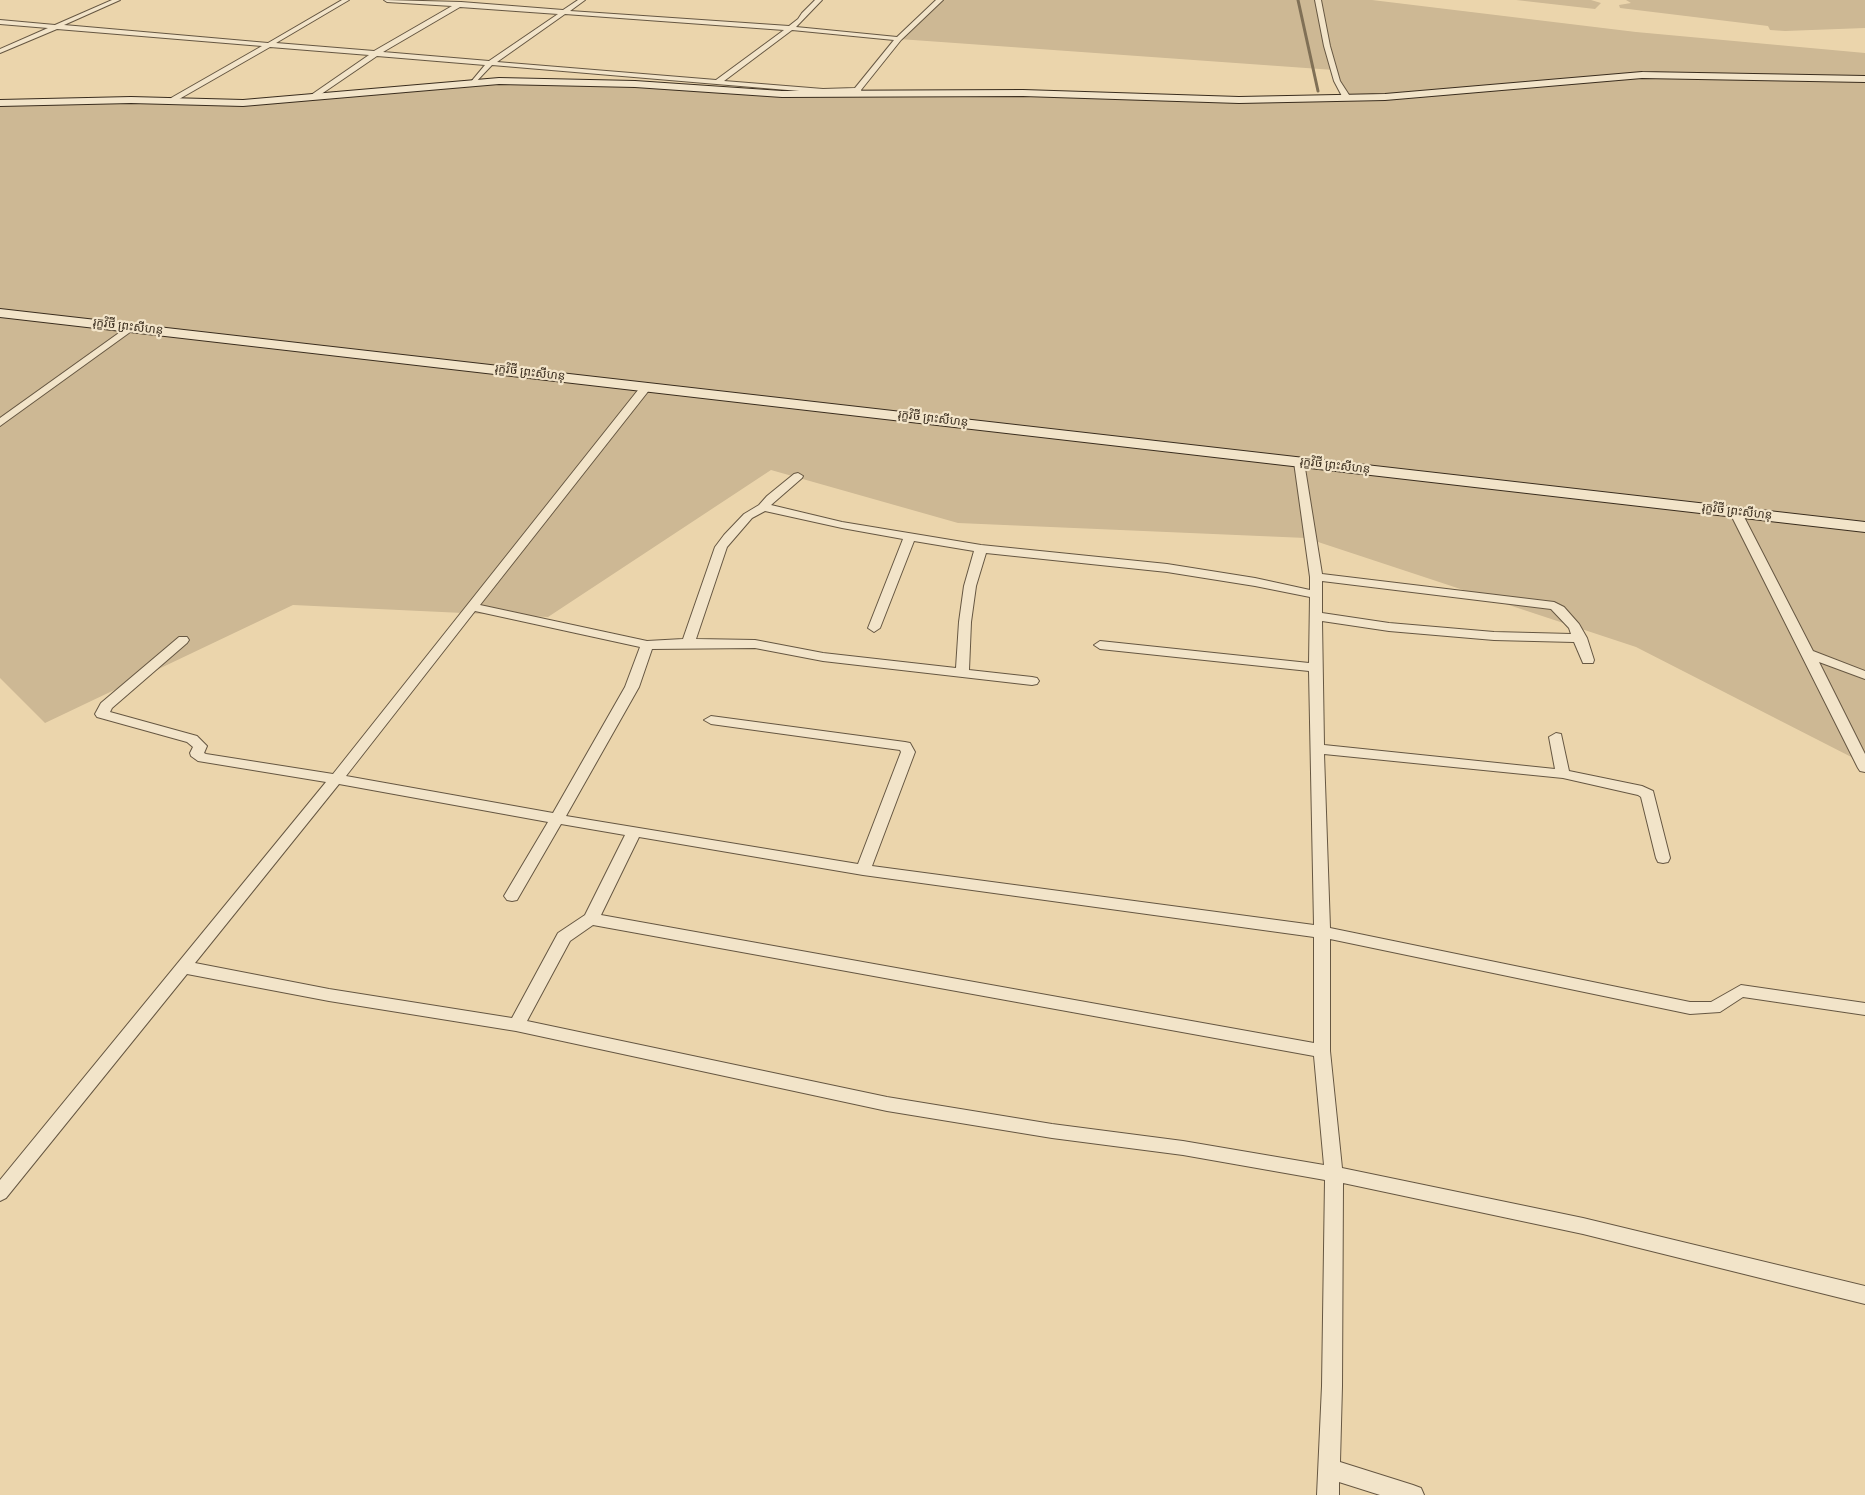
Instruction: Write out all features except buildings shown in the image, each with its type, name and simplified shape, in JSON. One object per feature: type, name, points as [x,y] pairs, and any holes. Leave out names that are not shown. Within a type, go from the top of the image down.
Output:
[{"type":"main road","points":[[0,103],[174,100],[243,102],[473,83],[524,81],[694,88],[782,94],[857,92],[1023,93],[1192,100],[1347,98],[1430,94],[1642,75],[1865,79]]},
{"type":"main road","name":"រុក្ខវិថី ព្រះសីហនុ","points":[[0,313],[1865,527]]},
{"type":"street","points":[[0,51],[117,0]]},
{"type":"street","points":[[174,100],[346,0]]},
{"type":"street","points":[[387,0],[790,28],[899,39]]},
{"type":"street","points":[[314,97],[378,52],[466,0]]},
{"type":"street","points":[[473,83],[489,64],[582,0]]},
{"type":"street","points":[[718,82],[739,69],[766,44],[790,28],[820,0]]},
{"type":"street","points":[[0,22],[378,52],[489,64],[823,91],[857,92],[899,39],[940,0]]},
{"type":"street","points":[[1318,0],[1327,46],[1337,81],[1347,98]]},
{"type":"street","points":[[694,88],[704,81]]},
{"type":"street","points":[[0,423],[130,328]]},
{"type":"street","points":[[0,1193],[336,779],[646,386]]},
{"type":"street","points":[[1299,462],[1316,577],[1317,596],[1315,668],[1322,932],[1322,1051],[1334,1174],[1330,1469],[1328,1495]]},
{"type":"street","points":[[688,643],[721,547],[728,536],[748,516],[764,507],[771,498],[798,476]]},
{"type":"street","points":[[764,507],[842,525],[980,549],[1168,568],[1255,582],[1317,596]]},
{"type":"street","points":[[1735,512],[1865,768]]},
{"type":"street","points":[[874,628],[910,537]]},
{"type":"street","points":[[962,673],[965,622],[970,586],[980,549]]},
{"type":"street","points":[[1316,577],[1549,605],[1560,610],[1575,627],[1581,638],[1588,660]]},
{"type":"street","points":[[472,608],[647,644],[755,644],[823,657],[1032,681]]},
{"type":"street","points":[[1315,616],[1389,627],[1484,635],[1581,638]]},
{"type":"street","points":[[182,640],[106,706],[102,714],[192,739],[200,746],[197,752],[198,756],[203,758],[336,779],[557,819],[863,870],[1322,932],[1690,1008],[1714,1008],[1741,991],[1865,1009]]},
{"type":"street","points":[[512,896],[632,687],[647,644]]},
{"type":"street","points":[[1100,645],[1315,668]]},
{"type":"street","points":[[1807,653],[1865,675]]},
{"type":"street","points":[[711,720],[905,746],[908,752],[863,870]]},
{"type":"street","points":[[1556,737],[1563,774]]},
{"type":"street","points":[[1317,750],[1563,774],[1642,791],[1648,794],[1663,858]]},
{"type":"street","points":[[516,1026],[564,937],[592,919],[634,832]]},
{"type":"street","points":[[592,919],[1322,1051]]},
{"type":"street","points":[[182,967],[319,993],[516,1026],[692,1061],[887,1104],[1052,1131],[1183,1148],[1334,1174],[1584,1226],[1865,1295]]},
{"type":"street","points":[[1330,1469],[1413,1495]]},
{"type":"shaded area","points":[[940,0],[1372,0],[1636,32],[1865,53],[1865,764],[1636,647],[1306,538],[958,523],[771,470],[548,617],[293,605],[45,723],[0,678],[0,103],[216,103],[524,81],[782,94],[1023,93],[1129,98],[1346,98],[1334,70],[899,39]]},
{"type":"shaded area","points":[[1516,0],[1591,0],[1601,3],[1595,9]]},
{"type":"shaded area","points":[[1626,0],[1865,0],[1865,28],[1770,30],[1768,26],[1620,8],[1619,5],[1631,3]]},
{"type":"waterway","points":[[1298,0],[1318,91]]}]
